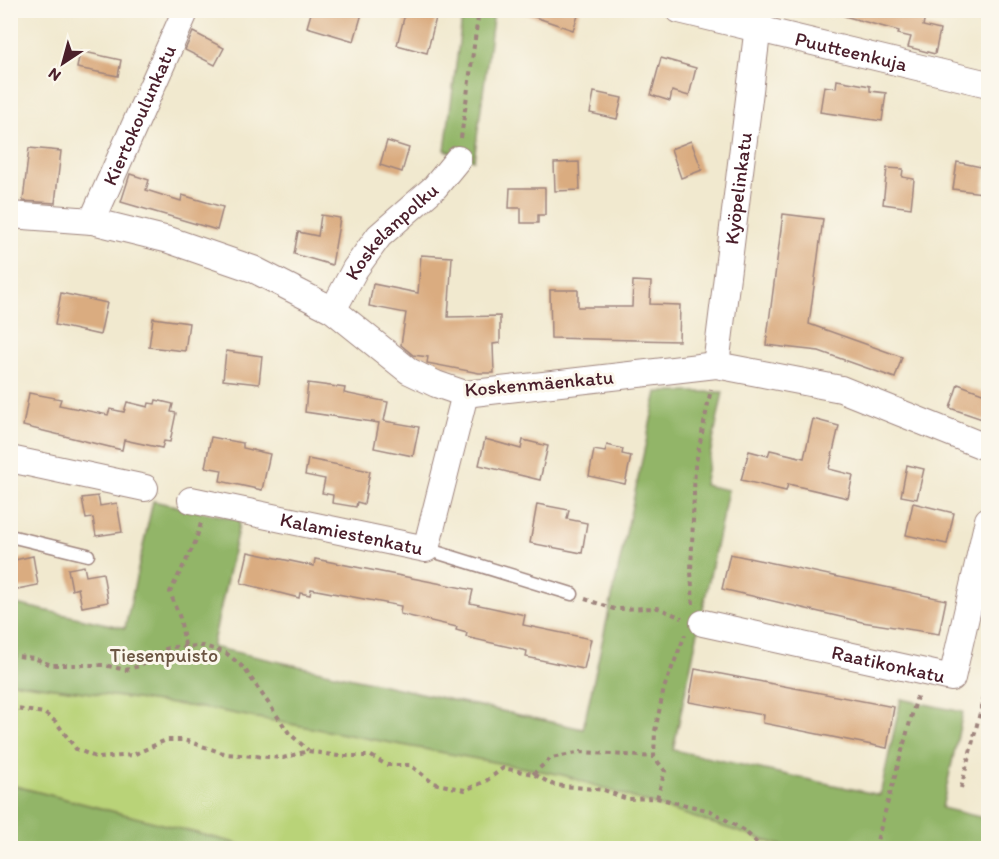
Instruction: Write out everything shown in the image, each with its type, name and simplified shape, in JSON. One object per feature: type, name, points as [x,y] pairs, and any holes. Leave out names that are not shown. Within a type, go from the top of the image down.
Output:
[{"type":"street","name":"Kiertokoulunkatu","points":[[92,222],[186,10]]},
{"type":"street","name":"Puutteenkuja","points":[[679,10],[758,19],[988,84]]},
{"type":"street","name":"Kyöpelinkatu","points":[[716,366],[758,19]]},
{"type":"street","name":"Koskelanpolku","points":[[333,310],[355,268],[380,236],[428,194],[458,159]]},
{"type":"street","name":"Koskenmäenkatu","points":[[10,215],[92,222],[169,240],[245,267],[333,310],[409,371],[465,394],[716,366],[841,389],[988,448]]},
{"type":"street","name":"Kalamiestenkatu","points":[[199,502],[426,549],[465,394]]},
{"type":"street","points":[[10,459],[145,488]]},
{"type":"street","name":"Raatikonkatu","points":[[696,622],[952,678],[988,520]]},
{"type":"lane","points":[[10,537],[88,555]]},
{"type":"lane","points":[[426,549],[572,594]]},
{"type":"path","points":[[458,159],[479,10]]},
{"type":"path","points":[[657,798],[664,771],[654,757],[655,731],[664,688],[683,644],[696,622],[691,571],[695,467],[716,366]]},
{"type":"path","points":[[185,645],[180,618],[170,592],[195,543],[199,502]]},
{"type":"path","points":[[572,594],[614,609],[658,608],[696,622]]},
{"type":"path","points":[[10,655],[34,658],[51,665],[104,665],[126,670],[139,666],[169,647],[204,646],[226,653],[244,668],[289,733],[308,751]]},
{"type":"path","points":[[875,849],[924,672]]},
{"type":"path","points":[[961,788],[988,681]]},
{"type":"path","points":[[10,708],[44,713],[56,722],[76,749],[98,758],[133,755],[166,740],[184,740],[226,754],[283,758],[308,751],[338,756],[371,756],[387,765],[410,765],[433,783],[465,790],[486,781],[503,768],[533,774],[554,785],[604,789],[627,799],[657,798],[711,811],[746,832],[762,849]]},
{"type":"path","points":[[533,774],[551,759],[582,752],[654,757]]},
{"type":"green space","points":[[463,11],[494,11],[474,160],[445,150]]},
{"type":"green space","name":"Tiesenpuisto","points":[[657,392],[723,392],[704,485],[728,490],[673,750],[880,795],[901,699],[963,712],[942,808],[988,819],[988,848],[789,848],[563,775],[210,709],[11,682],[11,603],[125,628],[153,501],[240,520],[212,647],[583,729]]},
{"type":"green space","points":[[11,682],[210,709],[563,775],[789,848],[254,848],[11,785]]},
{"type":"green space","points":[[11,785],[254,848],[11,848]]},
{"type":"building","points":[[312,10],[363,10],[354,41],[307,27]]},
{"type":"building","points":[[406,10],[438,10],[427,53],[397,45]]},
{"type":"building","points":[[524,10],[580,10],[573,30],[523,13]]},
{"type":"building","points":[[845,10],[926,10],[923,26],[940,30],[935,54],[908,47],[911,37],[898,34],[899,31],[844,16]]},
{"type":"building","points":[[193,32],[224,48],[215,65],[185,50]]},
{"type":"building","points":[[80,51],[121,60],[118,76],[77,68]]},
{"type":"building","points":[[661,58],[696,68],[689,96],[672,91],[670,101],[651,95]]},
{"type":"building","points":[[837,80],[870,86],[870,91],[886,93],[882,121],[820,112],[824,86],[836,88]]},
{"type":"building","points":[[594,92],[622,98],[617,119],[590,113]]},
{"type":"building","points":[[387,141],[409,148],[402,172],[380,165]]},
{"type":"building","points":[[691,141],[702,170],[681,178],[671,149]]},
{"type":"building","points":[[29,148],[61,151],[55,203],[23,201]]},
{"type":"building","points":[[579,162],[580,190],[555,191],[554,163]]},
{"type":"building","points":[[957,162],[986,168],[982,193],[953,189]]},
{"type":"building","points":[[887,168],[903,169],[902,177],[914,179],[911,208],[883,204]]},
{"type":"building","points":[[130,174],[149,180],[146,190],[181,201],[182,195],[223,207],[217,230],[121,202]]},
{"type":"building","points":[[510,188],[545,188],[545,215],[538,215],[538,223],[521,223],[521,208],[509,208]]},
{"type":"building","points":[[783,214],[823,219],[809,324],[902,357],[895,378],[819,351],[766,345]]},
{"type":"building","points":[[321,215],[340,218],[332,265],[294,254],[298,232],[318,236]]},
{"type":"building","points":[[421,255],[452,257],[448,317],[500,316],[500,343],[493,344],[494,373],[479,373],[427,363],[428,357],[413,355],[401,345],[406,313],[369,306],[373,284],[418,293]]},
{"type":"building","points":[[633,281],[651,282],[650,304],[680,305],[679,341],[551,338],[550,290],[578,290],[578,307],[632,307]]},
{"type":"building","points":[[61,293],[107,303],[100,335],[55,325]]},
{"type":"building","points":[[153,318],[189,323],[185,351],[149,347]]},
{"type":"building","points":[[226,351],[262,356],[259,384],[223,380]]},
{"type":"building","points":[[308,383],[345,388],[344,393],[388,402],[384,421],[419,427],[413,456],[374,448],[379,423],[305,412]]},
{"type":"building","points":[[958,384],[988,395],[988,421],[950,408]]},
{"type":"building","points":[[29,393],[61,399],[59,405],[108,415],[110,409],[124,412],[127,402],[148,407],[149,403],[155,404],[156,400],[173,404],[171,412],[176,413],[170,442],[164,441],[162,448],[124,440],[122,450],[23,426]]},
{"type":"building","points":[[813,419],[839,426],[829,469],[853,475],[848,498],[788,484],[786,491],[741,480],[749,451],[768,456],[770,450],[804,458]]},
{"type":"building","points":[[211,437],[243,443],[243,448],[270,454],[262,490],[220,481],[222,470],[205,467]]},
{"type":"building","points":[[485,439],[521,449],[523,440],[548,446],[540,480],[479,465]]},
{"type":"building","points":[[607,445],[623,449],[622,454],[631,456],[625,484],[589,476],[594,450],[605,452]]},
{"type":"building","points":[[308,459],[370,471],[364,504],[357,502],[356,507],[332,503],[333,495],[322,493],[325,479],[305,475]]},
{"type":"building","points":[[907,465],[924,469],[917,499],[901,496]]},
{"type":"building","points":[[98,496],[100,506],[117,503],[122,532],[96,536],[93,518],[86,519],[82,498]]},
{"type":"building","points":[[913,503],[954,513],[947,544],[906,535]]},
{"type":"building","points":[[537,504],[569,510],[567,519],[587,523],[582,553],[530,543]]},
{"type":"building","points":[[248,552],[314,566],[315,559],[473,590],[470,603],[525,615],[523,625],[591,639],[584,669],[526,657],[527,651],[466,637],[467,633],[456,630],[457,627],[400,614],[401,606],[311,589],[310,595],[300,593],[299,598],[241,583]]},
{"type":"building","points":[[730,554],[946,600],[939,634],[862,622],[722,589]]},
{"type":"building","points":[[33,556],[38,585],[12,590],[10,561]]},
{"type":"building","points":[[84,566],[86,576],[103,573],[108,602],[82,607],[78,588],[72,590],[68,569]]},
{"type":"building","points":[[695,669],[894,707],[887,748],[763,723],[764,715],[689,702]]}]
